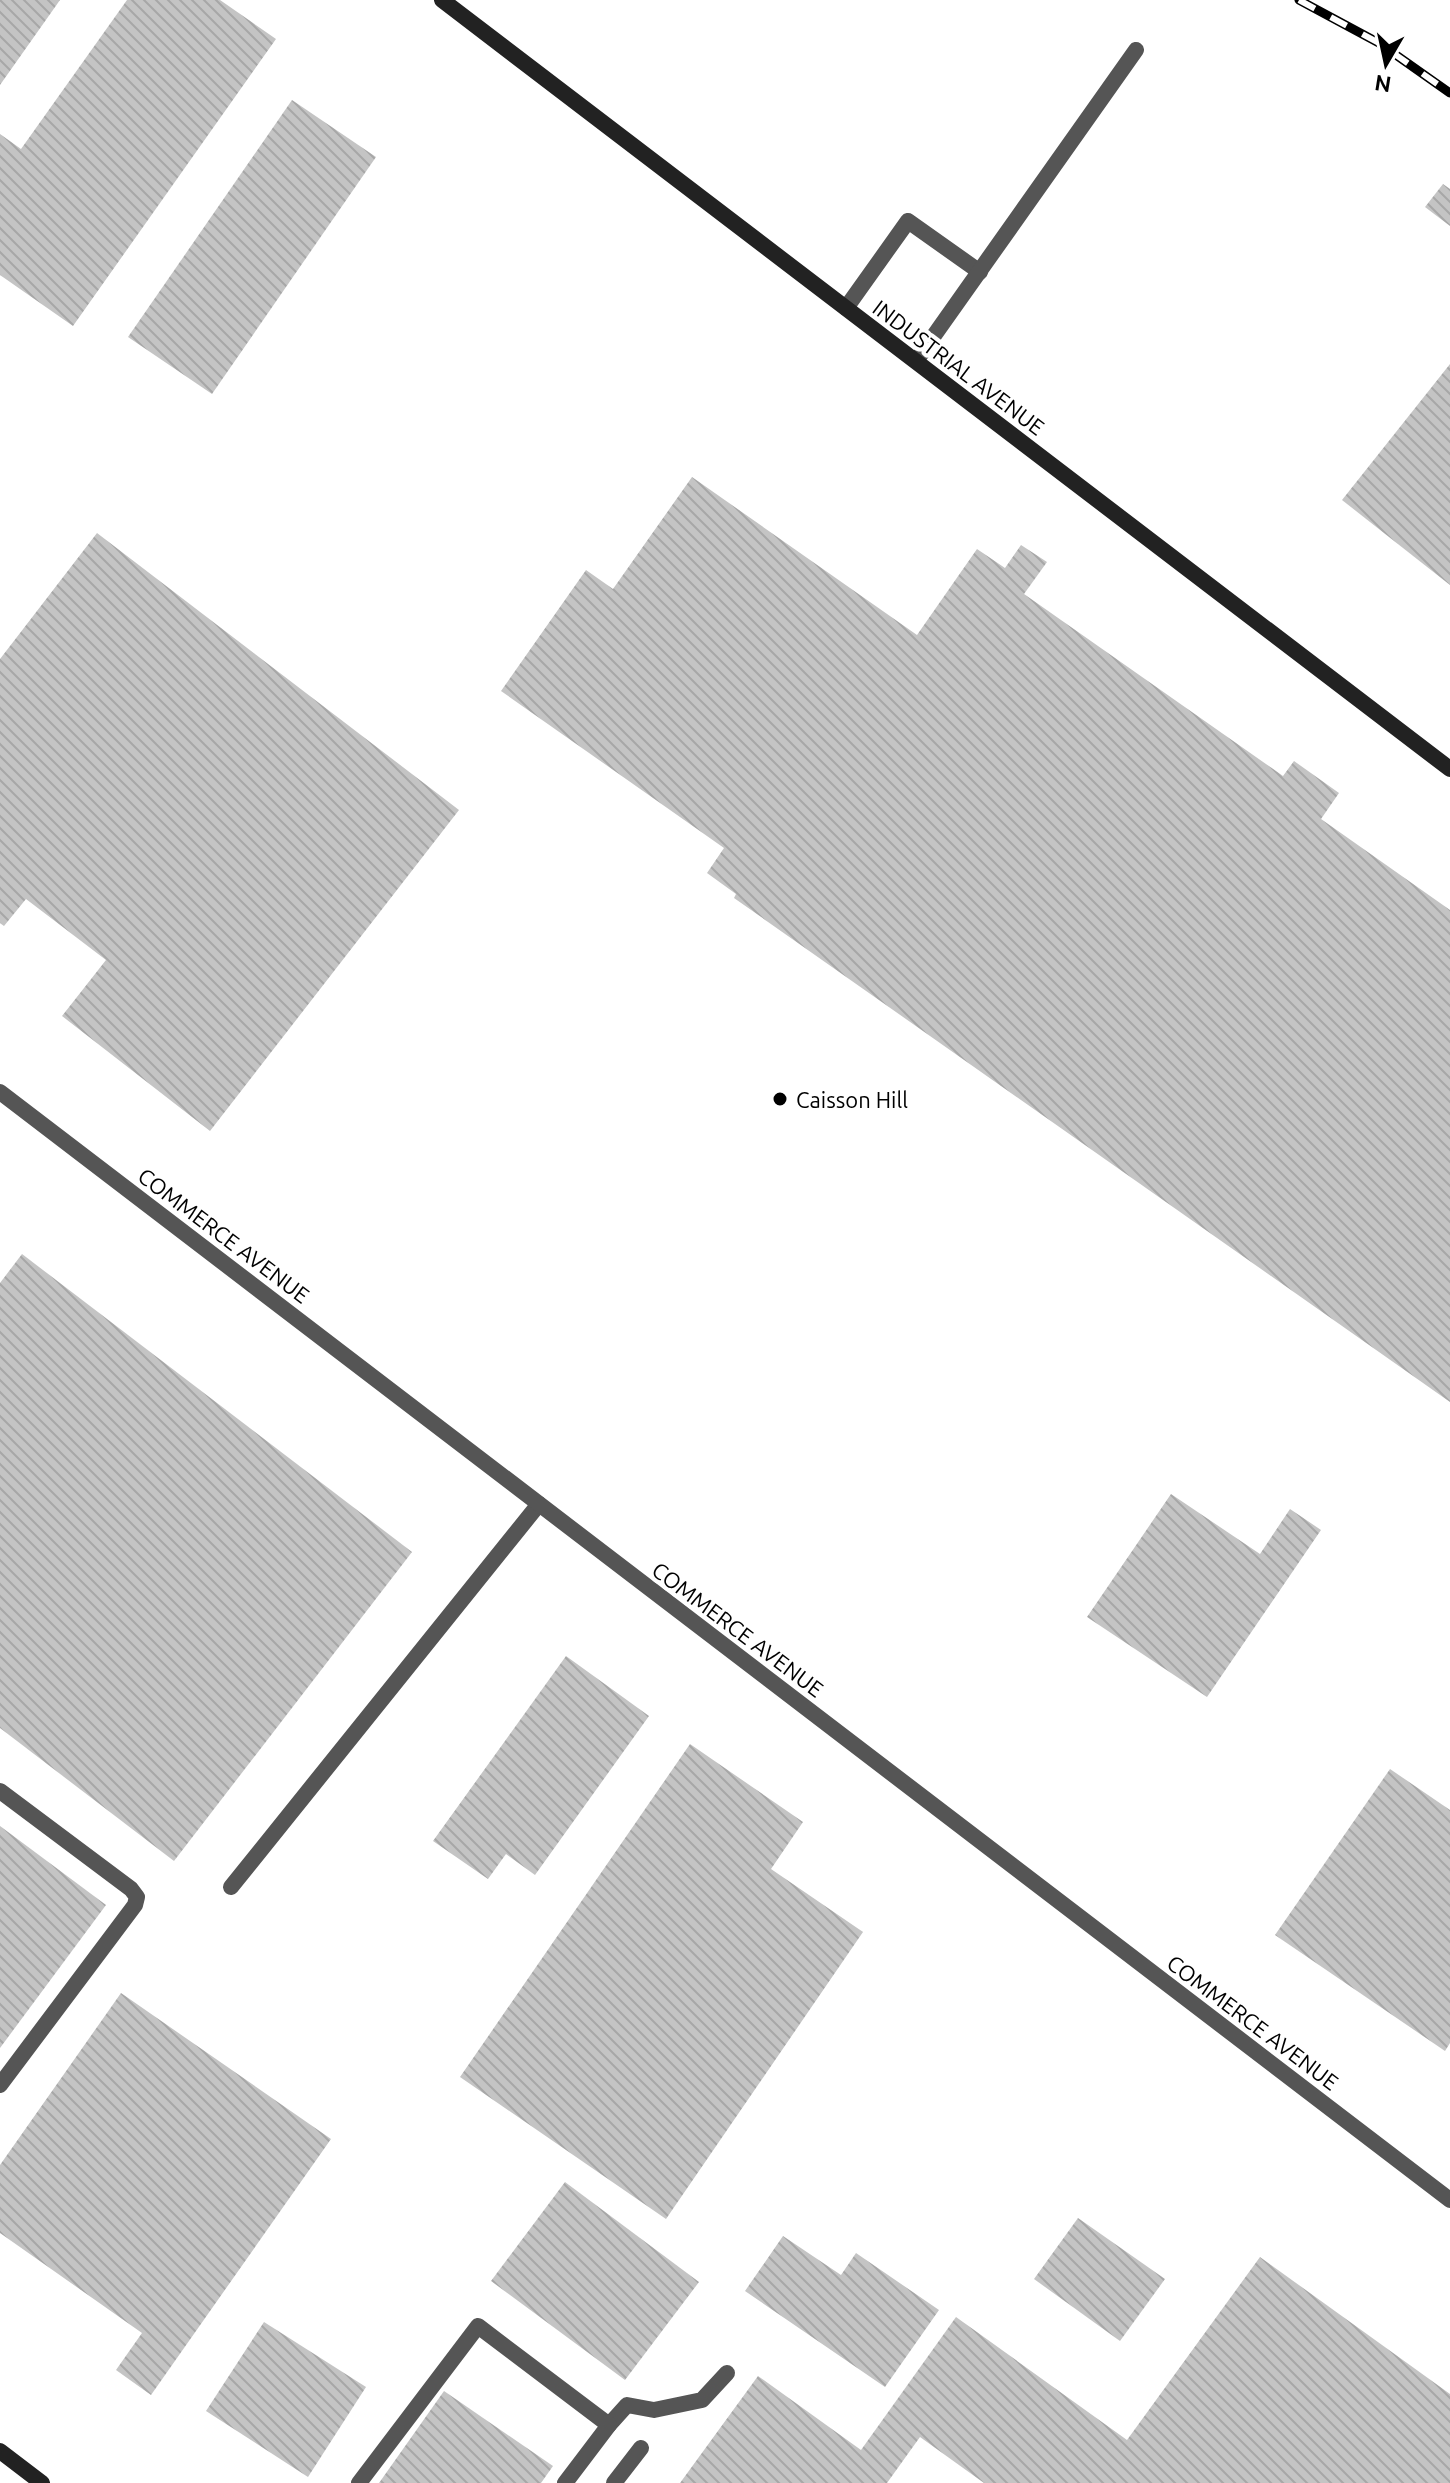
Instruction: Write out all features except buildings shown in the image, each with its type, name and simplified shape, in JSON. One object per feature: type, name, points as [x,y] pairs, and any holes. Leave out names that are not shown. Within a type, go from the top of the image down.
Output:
[{"type":"street","name":"INDUSTRIAL AVENUE","points":[[442,0],[1450,769]]},
{"type":"street","points":[[916,361],[1136,50]]},
{"type":"street","points":[[846,308],[908,221],[980,272]]},
{"type":"street","name":"COMMERCE AVENUE","points":[[0,1092],[1450,2200]]},
{"type":"street","points":[[231,1887],[539,1504]]},
{"type":"street","points":[[0,1791],[131,1889],[137,1897],[135,1905],[0,2085]]},
{"type":"street","points":[[359,2483],[478,2326],[609,2425]]},
{"type":"street","points":[[565,2483],[627,2405],[654,2410],[702,2400],[727,2373]]},
{"type":"street","points":[[614,2483],[641,2448]]},
{"type":"street","points":[[0,2451],[42,2483]]},
{"type":"railway","points":[[1299,0],[1379,43],[1450,93]]},
{"type":"place","name":"Caisson Hill","points":[[780,1099]]}]
